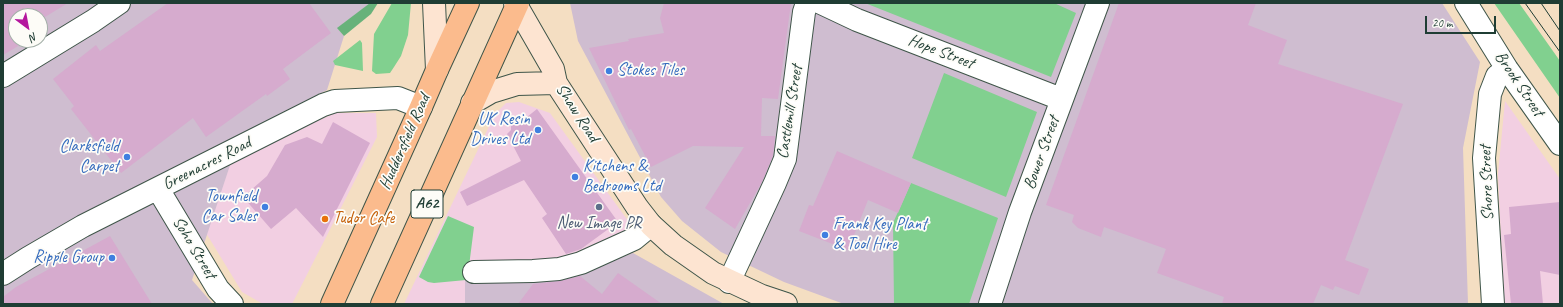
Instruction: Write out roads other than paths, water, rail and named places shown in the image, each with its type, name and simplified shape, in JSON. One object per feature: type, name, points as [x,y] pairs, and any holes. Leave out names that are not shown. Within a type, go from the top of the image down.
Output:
[{"type":"main road","points":[[434,3],[437,70]]},
{"type":"main road","name":"Huddersfield Road","points":[[332,304],[468,3]]},
{"type":"main road","name":"Shaw Road","points":[[517,4],[553,69],[556,83],[637,207],[651,225],[673,245],[713,273],[762,296],[786,304]]},
{"type":"main road","name":"A62","points":[[382,304],[517,4]]},
{"type":"main road","points":[[472,103],[491,92],[517,84],[556,83]]},
{"type":"street","points":[[3,76],[93,21],[119,3]]},
{"type":"street","name":"Castlemill Street","points":[[730,282],[785,159],[804,12],[807,3]]},
{"type":"street","name":"Hope Street","points":[[821,3],[857,20],[1061,100]]},
{"type":"street","name":"Bower Street","points":[[990,304],[1020,212],[1098,3]]},
{"type":"street","name":"Brook Street","points":[[1466,3],[1507,69],[1560,144]]},
{"type":"street","name":"Shore Street","points":[[1493,304],[1484,158],[1490,94],[1497,76],[1507,69]]},
{"type":"street","name":"Greenacres Road","points":[[3,274],[83,226],[323,105],[335,101],[398,98],[421,107]]},
{"type":"street","name":"Soho Street","points":[[158,189],[218,289],[232,304]]},
{"type":"street","points":[[474,272],[533,271],[559,268],[581,263],[634,239],[651,225]]},
{"type":"tram line","points":[[1525,3],[1560,52]]},
{"type":"tram line","points":[[1541,3],[1560,31]]},
{"type":"place","name":"Stokes Tiles","points":[[609,71]]},
{"type":"place","name":"UK Resin Drives Ltd","points":[[538,130]]},
{"type":"place","name":"Clarksfield Carpet","points":[[127,157]]},
{"type":"place","name":"Kitchens & Bedrooms Ltd","points":[[575,177]]},
{"type":"place","name":"Townfield Car Sales","points":[[265,207]]},
{"type":"place","name":"New Image PR","points":[[599,207]]},
{"type":"place","name":"Tudor Cafe","points":[[325,219]]},
{"type":"place","name":"Frank Key Plant & Tool Hire","points":[[825,235]]},
{"type":"place","name":"Ripple Group","points":[[112,258]]}]
